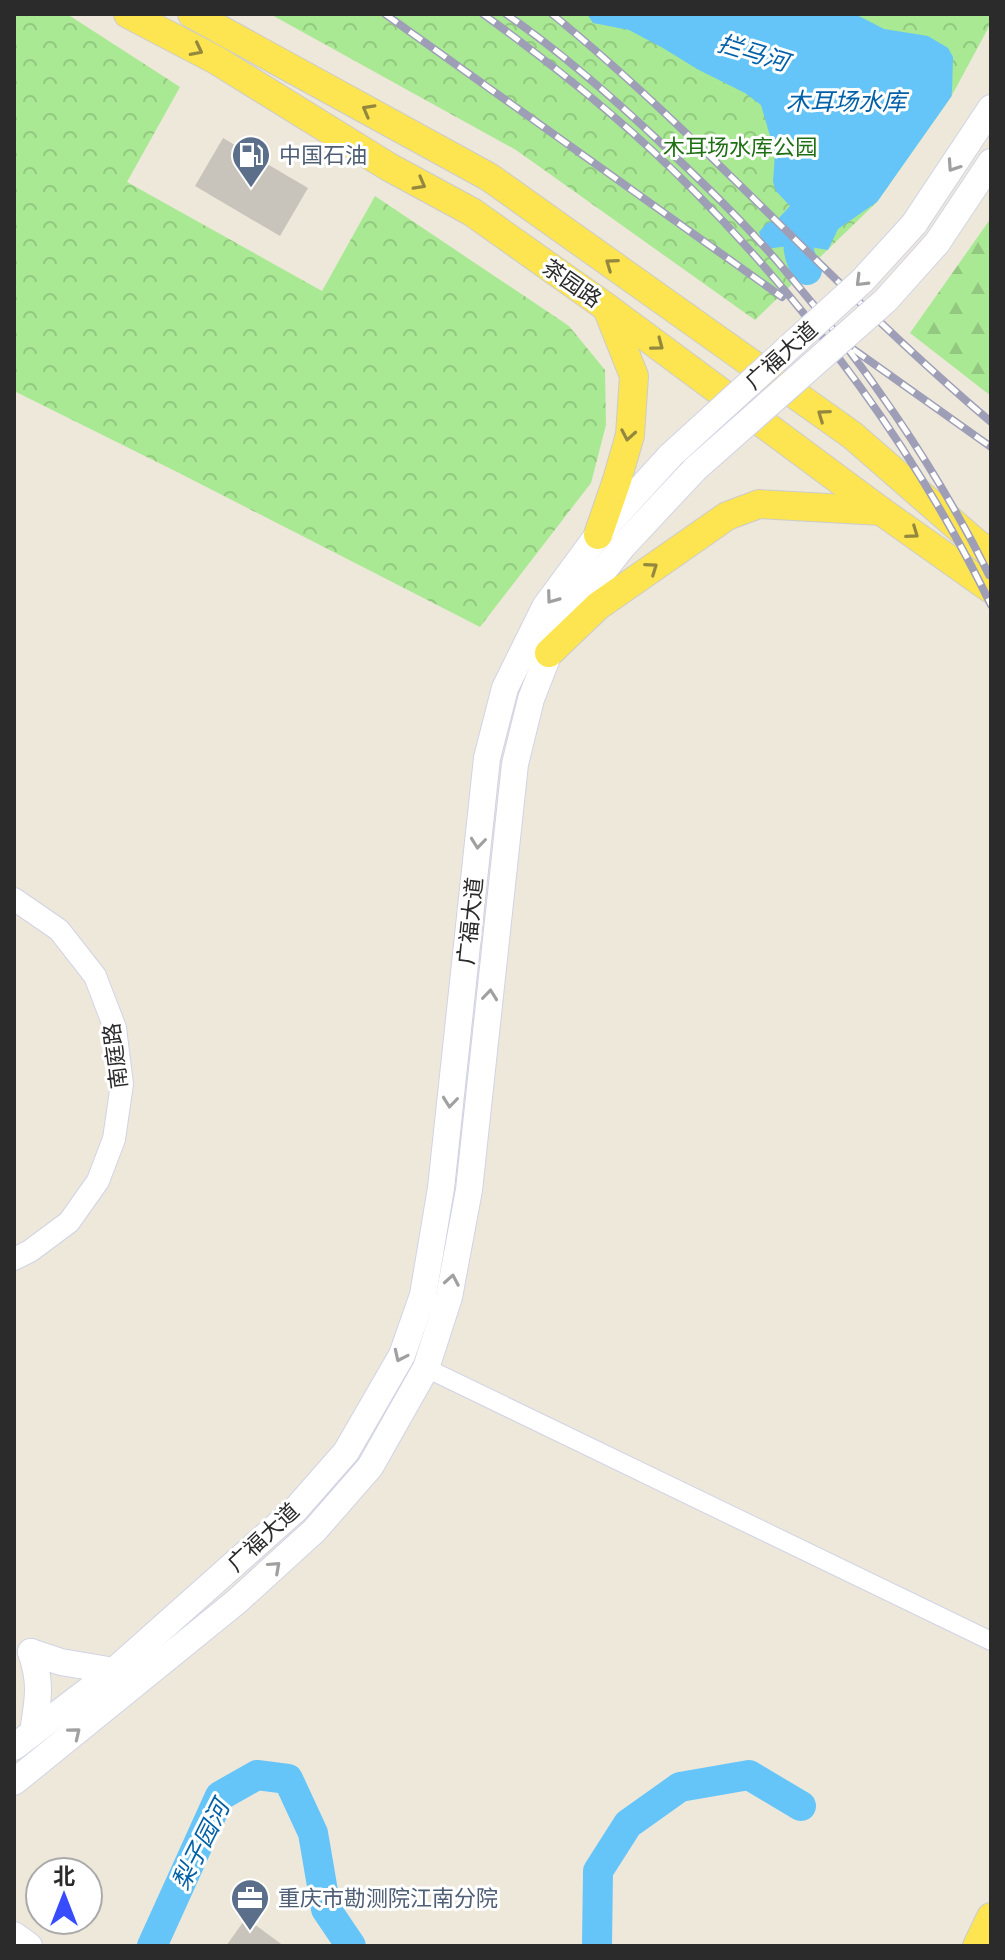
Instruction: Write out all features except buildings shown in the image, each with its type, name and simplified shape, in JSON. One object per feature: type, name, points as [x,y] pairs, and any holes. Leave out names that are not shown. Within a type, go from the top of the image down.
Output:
[{"type":"main road","name":"茶园路","points":[[128,14],[216,60],[389,167],[472,212],[991,589]]},
{"type":"main road","name":"茶园路","points":[[192,14],[489,177],[852,435],[991,553]]},
{"type":"main road","name":"广福大道","points":[[23,1740],[114,1671],[296,1509],[346,1452],[402,1355],[423,1295],[441,1188],[487,758],[505,688],[545,607],[598,535],[671,455],[862,281],[914,224],[991,108]]},
{"type":"main road","name":"广福大道","points":[[14,1782],[236,1602],[314,1531],[370,1467],[426,1368],[449,1297],[469,1190],[515,764],[531,699],[549,653],[570,613],[623,546],[695,469],[886,300],[937,243],[991,162]]},
{"type":"main road","points":[[598,535],[630,435],[634,376],[606,307]]},
{"type":"main road","points":[[852,435],[991,531]]},
{"type":"main road","points":[[549,653],[598,606],[727,516],[759,504],[881,511]]},
{"type":"main road","points":[[965,570],[991,601]]},
{"type":"main road","points":[[22,1648],[61,1662],[114,1671]]},
{"type":"main road","points":[[22,1648],[39,1675],[39,1699],[23,1740]]},
{"type":"main road","points":[[977,1946],[991,1917]]},
{"type":"main road","points":[[14,1935],[29,1946]]},
{"type":"street","name":"南庭路","points":[[14,899],[59,930],[95,976],[115,1028],[122,1084],[114,1139],[98,1181],[69,1222],[14,1259]]},
{"type":"street","points":[[426,1368],[991,1641]]},
{"type":"green space","points":[[14,14],[67,14],[180,87],[127,182],[322,291],[375,196],[569,326],[605,370],[606,425],[591,483],[480,627],[14,391]]},
{"type":"green space","name":"木耳场水库公园","points":[[270,14],[991,14],[991,23],[951,97],[877,202],[755,320],[516,150]]},
{"type":"green space","points":[[991,218],[991,396],[910,333]]},
{"type":"water","name":"木耳场水库","points":[[587,14],[855,14],[884,29],[928,36],[948,48],[953,57],[951,97],[877,202],[838,229],[828,250],[798,245],[765,249],[759,232],[790,206],[776,191],[773,182],[775,153],[761,105],[745,93],[629,30],[593,23]]},
{"type":"waterway","name":"拦马河","points":[[807,270],[798,246],[808,205]]},
{"type":"waterway","name":"梨子园河","points":[[152,1946],[220,1796],[257,1775],[288,1779],[313,1833],[326,1909],[351,1946]]},
{"type":"waterway","name":"梨子园河","points":[[597,1946],[598,1871],[628,1824],[680,1787],[749,1775],[801,1806]]},
{"type":"railway","points":[[385,14],[782,297]]},
{"type":"railway","points":[[483,14],[643,142],[692,189],[779,284],[820,333],[896,438],[962,548],[991,605]]},
{"type":"railway","points":[[506,14],[566,59],[642,125],[723,203],[783,268],[895,415],[946,495],[989,575]]},
{"type":"railway","points":[[552,14],[719,164],[880,322],[991,422]]},
{"type":"railway","points":[[853,349],[991,447]]},
{"type":"place","name":"中国石油","points":[[251,189]]},
{"type":"place","name":"重庆市勘测院江南分院","points":[[250,1932]]}]
